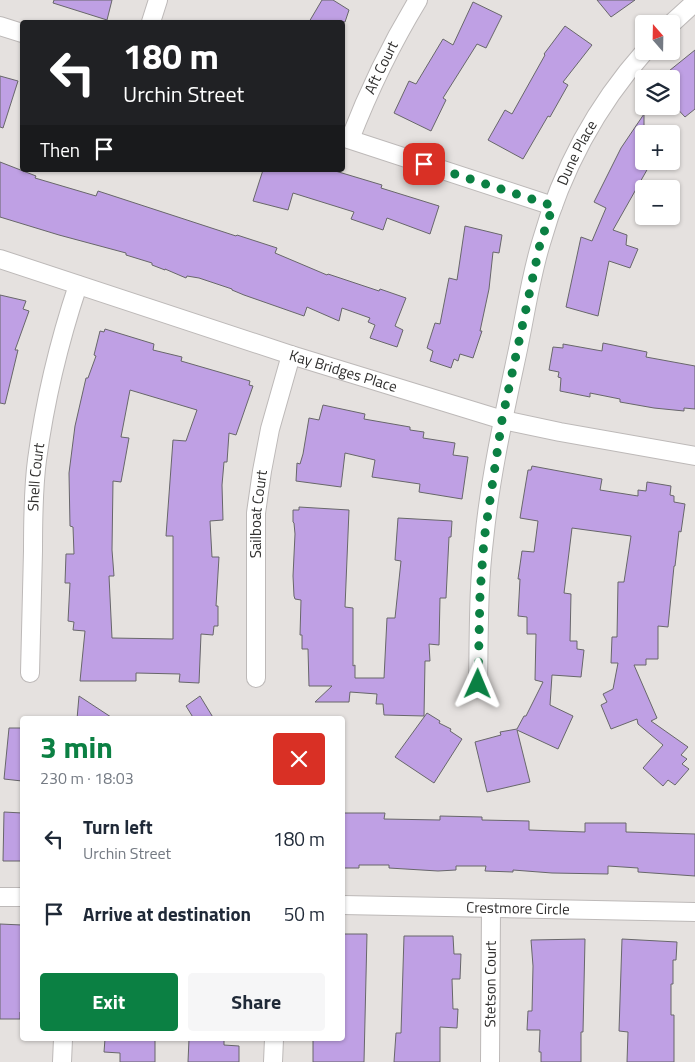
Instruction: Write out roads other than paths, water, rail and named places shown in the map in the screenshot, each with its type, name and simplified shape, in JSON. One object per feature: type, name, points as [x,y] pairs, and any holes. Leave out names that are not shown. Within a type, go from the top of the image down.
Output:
[{"type":"street","points":[[152,20],[158,0]]},
{"type":"street","name":"Aft Court","points":[[346,138],[393,41],[418,0]]},
{"type":"street","points":[[680,15],[693,3]]},
{"type":"street","points":[[0,26],[20,32]]},
{"type":"street","name":"Dune Place","points":[[478,684],[480,594],[484,540],[502,420],[540,244],[553,206],[579,145],[603,105],[638,60]]},
{"type":"street","points":[[346,138],[553,206]]},
{"type":"street","name":"Kay Bridges Place","points":[[0,259],[292,355],[502,420],[695,456]]},
{"type":"street","name":"Shell Court","points":[[30,674],[37,461],[44,414],[56,362],[68,314],[78,285]]},
{"type":"street","name":"Sailboat Court","points":[[256,678],[256,513],[270,429],[292,355]]},
{"type":"street","points":[[0,897],[20,897]]},
{"type":"street","name":"Crestmore Circle","points":[[345,904],[695,912]]},
{"type":"street","name":"Stetson Court","points":[[490,1062],[491,908]]},
{"type":"street","points":[[62,1062],[63,1041]]},
{"type":"street","points":[[273,1062],[274,1041]]}]
